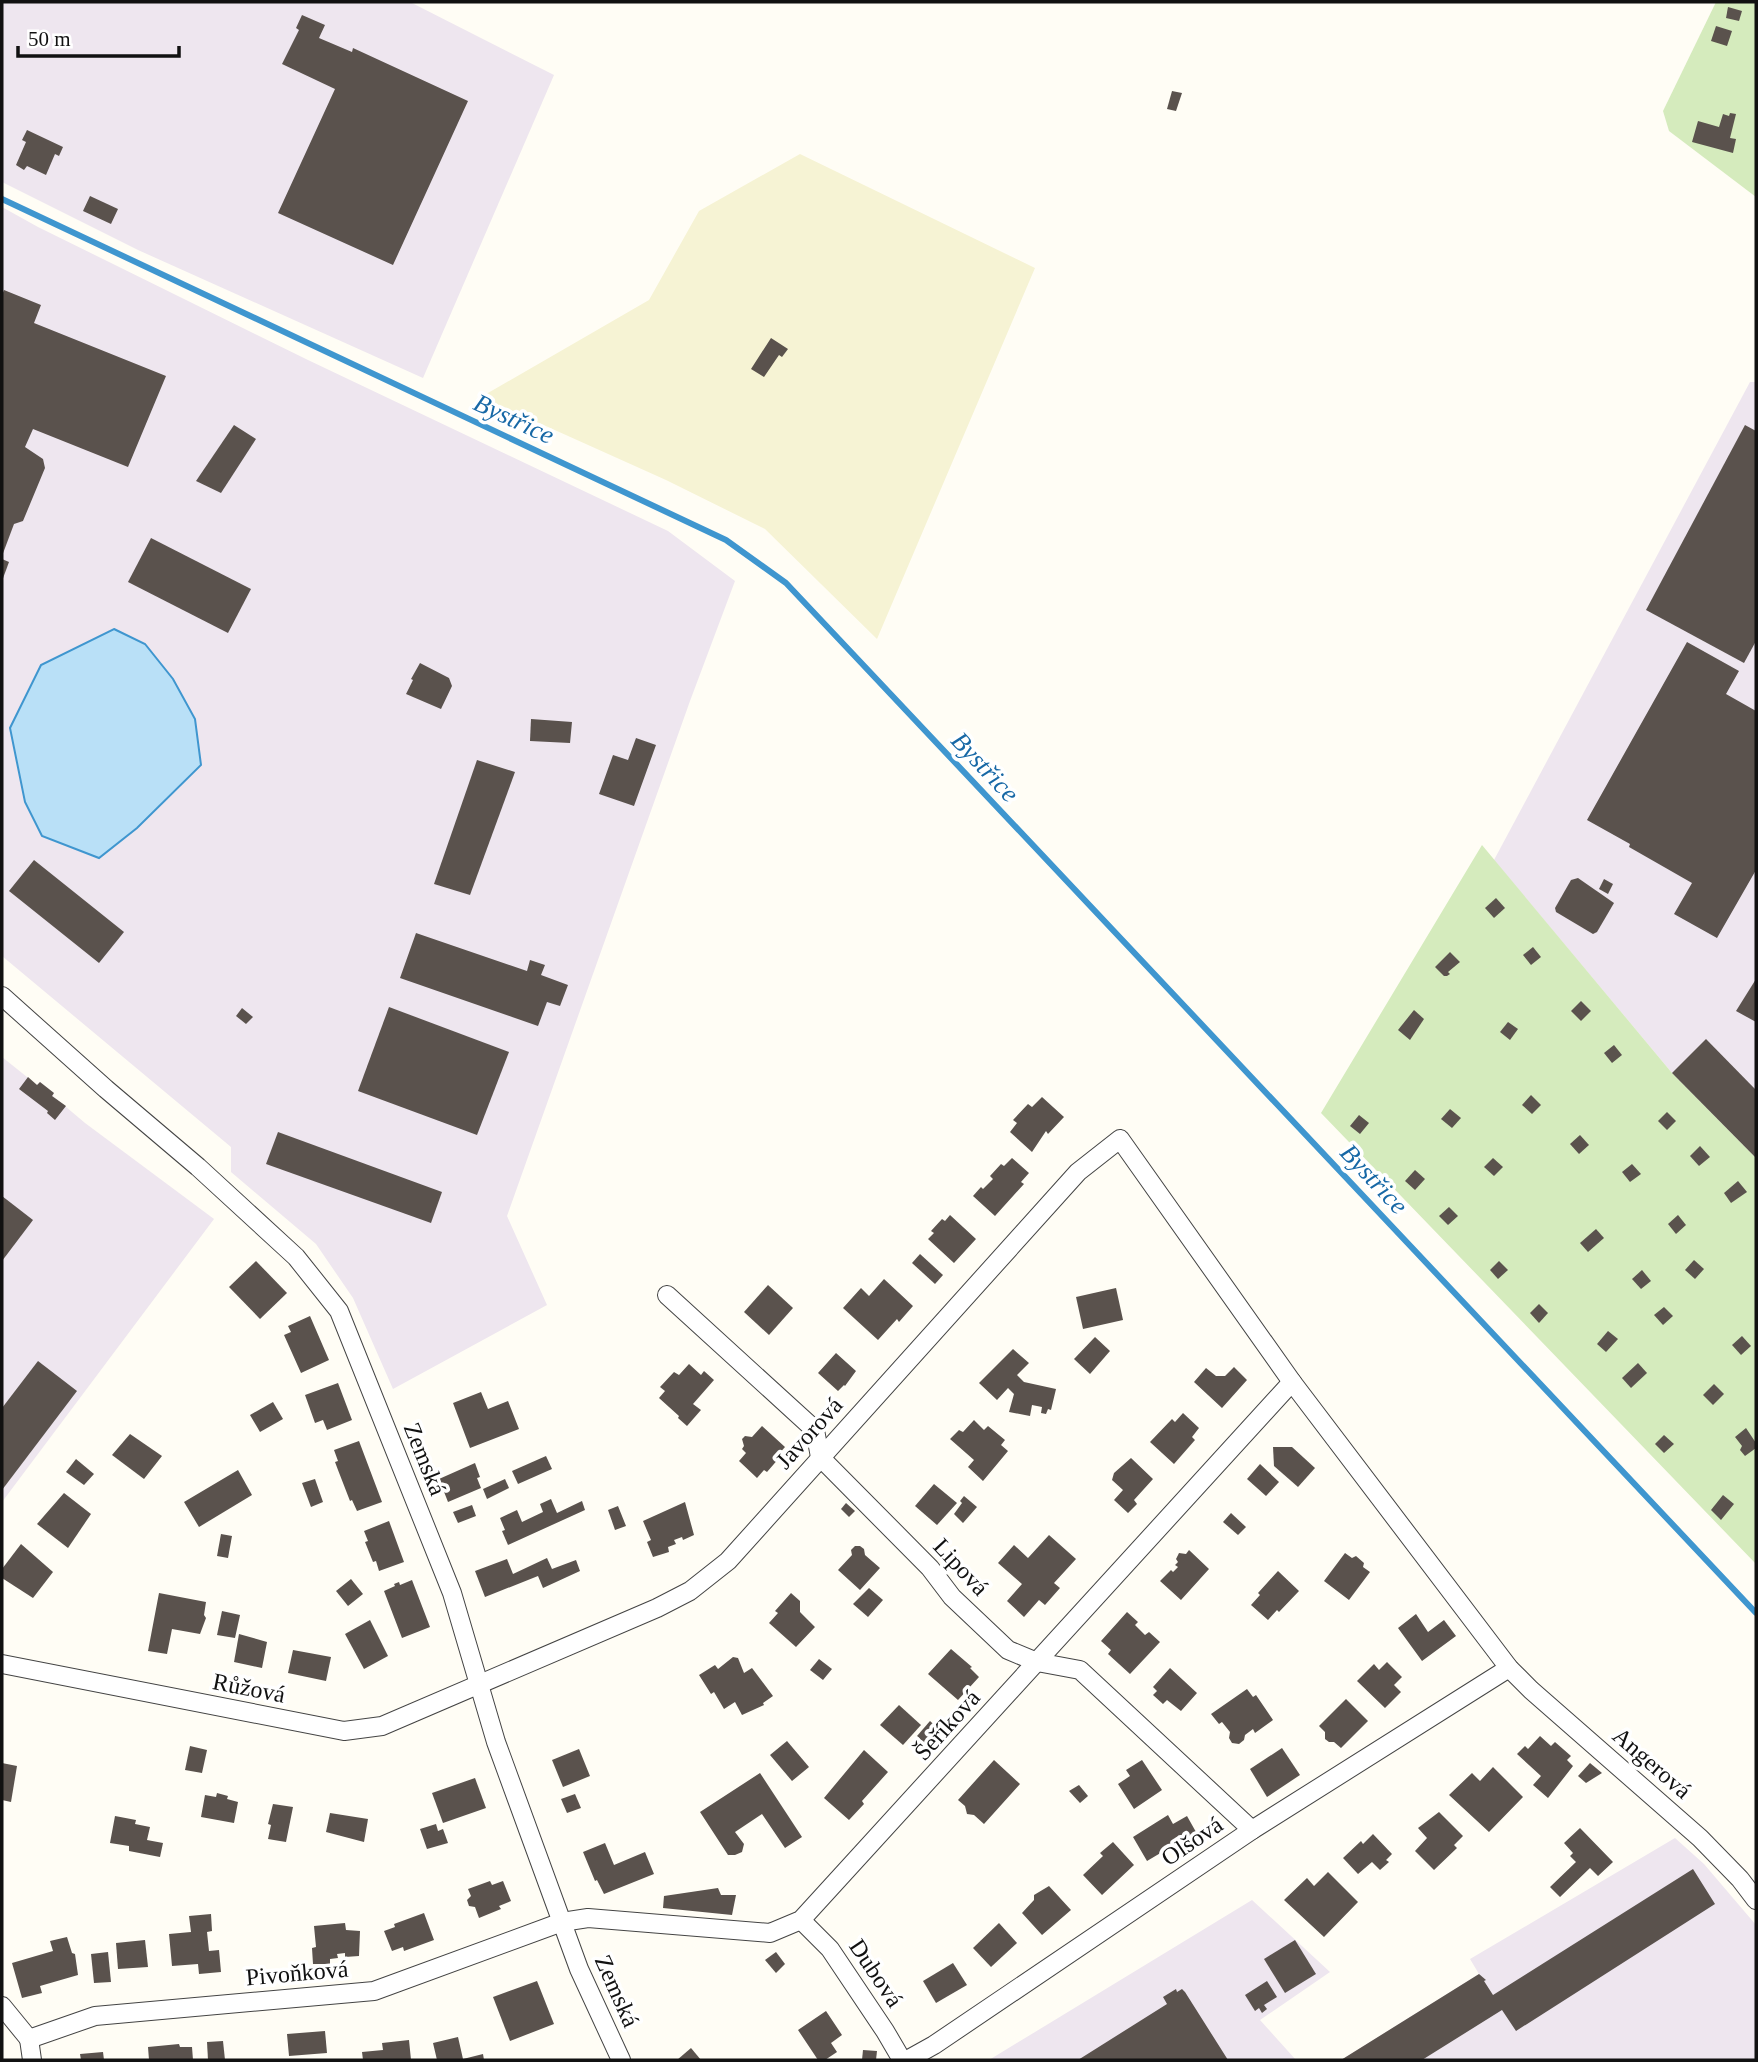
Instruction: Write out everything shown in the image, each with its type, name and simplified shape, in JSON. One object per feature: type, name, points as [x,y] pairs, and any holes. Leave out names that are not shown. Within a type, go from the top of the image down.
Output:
[{"type":"street","name":"Zemská","points":[[2,996],[198,1167],[296,1257],[339,1311],[452,1592],[496,1742],[579,1969],[621,2060]]},
{"type":"street","name":"Javorová","points":[[479,1683],[657,1608],[690,1591],[728,1561],[1078,1172],[1120,1139]]},
{"type":"street","name":"Angerová","points":[[1120,1139],[1292,1382],[1509,1668],[1700,1838],[1740,1879],[1756,1900]]},
{"type":"street","name":"Lipová","points":[[667,1296],[815,1430],[820,1457],[930,1568],[952,1597],[1008,1650],[1037,1662],[1080,1670],[1252,1830]]},
{"type":"street","name":"Šeříková","points":[[562,1922],[588,1917],[770,1933],[801,1920],[1292,1382]]},
{"type":"street","name":"Růžová","points":[[2,1664],[344,1731],[382,1726],[479,1683]]},
{"type":"street","name":"Olšová","points":[[904,2060],[934,2045],[1252,1830],[1509,1668]]},
{"type":"street","name":"Dubová","points":[[801,1920],[830,1949],[904,2060]]},
{"type":"street","name":"Pivoňková","points":[[29,2039],[94,2016],[374,1991],[562,1922]]},
{"type":"street","points":[[2,2006],[29,2039],[32,2060]]},
{"type":"shaded area","points":[[2,2],[410,2],[554,75],[423,378],[138,250],[2,182]]},
{"type":"shaded area","points":[[800,154],[1035,268],[877,639],[765,529],[666,480],[481,397],[649,300],[699,211]]},
{"type":"shaded area","points":[[2,207],[308,360],[668,531],[735,581],[507,1216],[547,1305],[393,1389],[353,1298],[316,1244],[231,1172],[231,1147],[2,956]]},
{"type":"shaded area","points":[[1750,382],[1756,382],[1756,1158],[1672,1073],[1494,860]]},
{"type":"shaded area","points":[[2,1057],[37,1085],[40,1082],[85,1123],[214,1219],[2,1502]]},
{"type":"shaded area","points":[[1675,1838],[1704,1864],[1756,1925],[1756,2060],[1341,2060],[1479,1974],[1470,1959]]},
{"type":"shaded area","points":[[1252,1900],[1330,1972],[1260,2020],[1296,2060],[989,2060]]},
{"type":"green space","points":[[1716,2],[1756,2],[1756,197],[1669,131],[1663,111]]},
{"type":"green space","points":[[1482,845],[1672,1073],[1756,1158],[1756,1564],[1321,1113]]},
{"type":"water","points":[[114,629],[145,644],[173,679],[195,719],[201,765],[137,828],[99,858],[42,836],[25,802],[10,728],[41,665]]},
{"type":"building","points":[[1728,7],[1742,11],[1739,21],[1726,18]]},
{"type":"building","points":[[302,15],[325,25],[319,38],[352,52],[353,48],[468,101],[393,265],[278,213],[335,89],[282,64],[299,30],[296,28]]},
{"type":"building","points":[[1716,26],[1732,31],[1727,46],[1711,41]]},
{"type":"building","points":[[1172,91],[1182,93],[1176,111],[1167,109]]},
{"type":"building","points":[[1730,113],[1736,114],[1730,138],[1736,139],[1733,153],[1692,142],[1698,121],[1719,127],[1723,114],[1729,116]]},
{"type":"building","points":[[27,130],[63,147],[59,156],[55,154],[46,175],[27,166],[24,170],[16,165],[26,142],[22,140]]},
{"type":"building","points":[[90,196],[118,209],[111,224],[83,211]]},
{"type":"building","points":[[4,290],[41,305],[34,323],[166,376],[128,467],[33,429],[25,447],[43,459],[45,468],[23,521],[14,524],[2,556],[2,295]]},
{"type":"building","points":[[771,338],[788,349],[782,357],[779,355],[764,377],[751,369]]},
{"type":"building","points":[[234,425],[256,439],[221,493],[196,481]]},
{"type":"building","points":[[1745,425],[1756,431],[1756,641],[1744,663],[1646,610]]},
{"type":"building","points":[[151,538],[251,589],[228,633],[128,582]]},
{"type":"building","points":[[2,559],[9,562],[2,581]]},
{"type":"building","points":[[1687,642],[1739,671],[1726,694],[1756,711],[1756,870],[1717,938],[1674,914],[1692,883],[1587,820]]},
{"type":"building","points":[[420,663],[449,678],[452,686],[441,709],[406,694]]},
{"type":"building","points":[[531,719],[572,722],[570,743],[530,741]]},
{"type":"building","points":[[636,738],[656,745],[634,806],[599,794],[613,755],[628,760]]},
{"type":"building","points":[[477,760],[515,772],[470,895],[434,884]]},
{"type":"building","points":[[34,860],[124,932],[99,963],[9,891]]},
{"type":"building","points":[[1578,878],[1614,903],[1597,932],[1593,934],[1556,912],[1555,908],[1571,880]]},
{"type":"building","points":[[1604,879],[1613,884],[1608,894],[1599,889]]},
{"type":"building","points":[[1496,898],[1505,908],[1494,918],[1485,908]]},
{"type":"building","points":[[416,933],[527,971],[530,960],[545,965],[541,975],[568,985],[560,1006],[547,1002],[538,1026],[400,978]]},
{"type":"building","points":[[1533,947],[1541,957],[1531,965],[1523,955]]},
{"type":"building","points":[[1450,952],[1460,962],[1448,972],[1450,974],[1444,976],[1435,967]]},
{"type":"building","points":[[1756,979],[1756,1022],[1736,1011]]},
{"type":"building","points":[[1581,1001],[1591,1011],[1581,1021],[1571,1011]]},
{"type":"building","points":[[389,1007],[509,1052],[477,1135],[358,1091]]},
{"type":"building","points":[[242,1008],[253,1017],[246,1024],[236,1016]]},
{"type":"building","points":[[1414,1010],[1424,1019],[1410,1040],[1398,1030]]},
{"type":"building","points":[[1508,1022],[1518,1029],[1510,1040],[1500,1032]]},
{"type":"building","points":[[1706,1039],[1756,1090],[1756,1158],[1672,1073]]},
{"type":"building","points":[[1614,1045],[1622,1055],[1612,1063],[1604,1053]]},
{"type":"building","points":[[28,1077],[37,1085],[40,1082],[54,1093],[52,1096],[66,1106],[55,1120],[48,1111],[19,1089]]},
{"type":"building","points":[[1531,1095],[1541,1105],[1532,1114],[1522,1105]]},
{"type":"building","points":[[1042,1097],[1064,1117],[1048,1134],[1046,1131],[1032,1152],[1010,1132],[1017,1123],[1013,1120],[1028,1104],[1032,1107]]},
{"type":"building","points":[[1450,1109],[1461,1118],[1452,1128],[1441,1119]]},
{"type":"building","points":[[1667,1112],[1676,1121],[1667,1130],[1658,1121]]},
{"type":"building","points":[[1359,1115],[1369,1123],[1360,1134],[1350,1126]]},
{"type":"building","points":[[278,1132],[442,1192],[431,1223],[266,1164]]},
{"type":"building","points":[[1580,1135],[1589,1145],[1579,1154],[1570,1144]]},
{"type":"building","points":[[1700,1146],[1710,1157],[1699,1166],[1690,1156]]},
{"type":"building","points":[[1012,1158],[1029,1173],[1021,1182],[1024,1184],[995,1216],[973,1196],[993,1179],[990,1176],[1001,1164],[1004,1166]]},
{"type":"building","points":[[1493,1158],[1503,1167],[1494,1176],[1484,1167]]},
{"type":"building","points":[[1632,1164],[1641,1174],[1630,1182],[1622,1172]]},
{"type":"building","points":[[1415,1170],[1425,1179],[1415,1190],[1405,1181]]},
{"type":"building","points":[[1738,1181],[1747,1192],[1731,1203],[1724,1193]]},
{"type":"building","points":[[2,1196],[33,1220],[2,1261]]},
{"type":"building","points":[[1449,1207],[1458,1216],[1448,1225],[1439,1216]]},
{"type":"building","points":[[950,1215],[976,1239],[954,1263],[928,1239],[934,1233],[931,1231],[942,1219],[945,1221]]},
{"type":"building","points":[[1678,1215],[1686,1225],[1676,1234],[1668,1224]]},
{"type":"building","points":[[1596,1229],[1604,1238],[1588,1252],[1580,1243]]},
{"type":"building","points":[[920,1254],[943,1275],[935,1284],[912,1263]]},
{"type":"building","points":[[1694,1260],[1704,1269],[1695,1279],[1685,1270]]},
{"type":"building","points":[[256,1261],[287,1293],[260,1319],[229,1287]]},
{"type":"building","points":[[1499,1261],[1508,1270],[1498,1279],[1490,1270]]},
{"type":"building","points":[[1642,1270],[1651,1281],[1641,1289],[1632,1279]]},
{"type":"building","points":[[884,1279],[913,1306],[878,1340],[843,1308],[861,1288],[869,1296]]},
{"type":"building","points":[[768,1285],[793,1308],[769,1335],[744,1312]]},
{"type":"building","points":[[1116,1288],[1123,1320],[1083,1329],[1076,1297]]},
{"type":"building","points":[[1539,1304],[1548,1313],[1539,1323],[1530,1313]]},
{"type":"building","points":[[1664,1307],[1673,1316],[1663,1325],[1654,1315]]},
{"type":"building","points":[[310,1316],[329,1360],[301,1373],[284,1335],[291,1332],[288,1326]]},
{"type":"building","points":[[1608,1331],[1618,1339],[1606,1352],[1597,1344]]},
{"type":"building","points":[[1742,1336],[1751,1346],[1741,1355],[1732,1345]]},
{"type":"building","points":[[1095,1337],[1110,1351],[1090,1374],[1074,1359]]},
{"type":"building","points":[[1013,1349],[1029,1363],[1017,1375],[1024,1382],[1056,1389],[1051,1410],[1048,1409],[1046,1414],[1041,1413],[1042,1407],[1032,1405],[1030,1416],[1009,1412],[1014,1394],[1008,1388],[997,1400],[979,1383]]},
{"type":"building","points":[[836,1353],[856,1371],[838,1391],[818,1373]]},
{"type":"building","points":[[38,1361],[77,1391],[2,1490],[2,1408]]},
{"type":"building","points":[[1638,1363],[1647,1373],[1631,1388],[1622,1378]]},
{"type":"building","points":[[689,1364],[701,1375],[704,1371],[714,1380],[693,1404],[701,1410],[687,1426],[659,1398],[665,1391],[660,1387],[674,1372],[679,1375]]},
{"type":"building","points":[[1234,1367],[1247,1380],[1222,1408],[1194,1382],[1206,1368],[1216,1376],[1225,1376]]},
{"type":"building","points":[[338,1383],[352,1420],[327,1430],[323,1420],[315,1423],[305,1395]]},
{"type":"building","points":[[1714,1384],[1724,1394],[1713,1405],[1703,1395]]},
{"type":"building","points":[[481,1392],[488,1409],[508,1401],[519,1429],[470,1448],[453,1403]]},
{"type":"building","points":[[273,1402],[283,1419],[260,1432],[250,1415]]},
{"type":"building","points":[[1183,1413],[1199,1428],[1192,1437],[1195,1440],[1174,1464],[1150,1442],[1172,1419],[1175,1422]]},
{"type":"building","points":[[974,1420],[984,1430],[988,1426],[1005,1440],[1001,1445],[1008,1451],[983,1481],[968,1467],[974,1460],[950,1439],[959,1430],[963,1432]]},
{"type":"building","points":[[762,1426],[785,1447],[767,1472],[764,1470],[757,1478],[739,1461],[746,1453],[742,1449],[742,1439],[745,1436],[752,1437]]},
{"type":"building","points":[[1746,1428],[1756,1443],[1756,1448],[1745,1456],[1735,1437]]},
{"type":"building","points":[[130,1434],[162,1456],[144,1479],[112,1455]]},
{"type":"building","points":[[1664,1435],[1674,1444],[1664,1453],[1655,1444]]},
{"type":"building","points":[[359,1441],[382,1502],[357,1511],[352,1500],[350,1501],[338,1470],[334,1450]]},
{"type":"building","points":[[1273,1447],[1292,1447],[1315,1468],[1298,1487],[1274,1466]]},
{"type":"building","points":[[546,1456],[552,1469],[518,1484],[512,1471]]},
{"type":"building","points":[[1131,1458],[1153,1479],[1134,1500],[1137,1504],[1128,1513],[1114,1500],[1123,1490],[1112,1480],[1114,1473]]},
{"type":"building","points":[[76,1459],[94,1474],[84,1485],[66,1472]]},
{"type":"building","points":[[475,1463],[481,1488],[448,1502],[439,1479]]},
{"type":"building","points":[[1260,1464],[1279,1482],[1266,1496],[1247,1479]]},
{"type":"building","points":[[238,1470],[252,1495],[199,1527],[184,1502]]},
{"type":"building","points":[[315,1479],[323,1502],[311,1507],[302,1483]]},
{"type":"building","points":[[505,1479],[509,1488],[487,1499],[483,1489]]},
{"type":"building","points":[[934,1484],[957,1503],[937,1525],[915,1506]]},
{"type":"building","points":[[64,1493],[91,1514],[68,1548],[37,1524]]},
{"type":"building","points":[[1723,1495],[1734,1504],[1721,1520],[1711,1510]]},
{"type":"building","points":[[964,1496],[977,1507],[963,1523],[954,1514]]},
{"type":"building","points":[[551,1499],[557,1513],[582,1501],[585,1510],[508,1545],[500,1518],[517,1510],[522,1522],[543,1512],[540,1504]]},
{"type":"building","points":[[685,1502],[694,1535],[683,1540],[682,1537],[674,1540],[676,1544],[668,1547],[669,1552],[653,1557],[647,1542],[651,1540],[643,1521]]},
{"type":"building","points":[[846,1503],[855,1511],[849,1517],[841,1509]]},
{"type":"building","points":[[472,1505],[476,1516],[458,1523],[453,1512]]},
{"type":"building","points":[[618,1506],[626,1526],[615,1530],[608,1510]]},
{"type":"building","points":[[1231,1513],[1246,1527],[1238,1535],[1223,1522]]},
{"type":"building","points":[[389,1521],[404,1562],[379,1571],[365,1542],[368,1541],[364,1531]]},
{"type":"building","points":[[221,1534],[232,1536],[228,1558],[217,1556]]},
{"type":"building","points":[[1049,1535],[1076,1559],[1054,1583],[1060,1588],[1045,1605],[1039,1600],[1024,1617],[1007,1601],[1022,1584],[998,1563],[1014,1545],[1028,1558]]},
{"type":"building","points":[[21,1544],[53,1572],[33,1598],[2,1578],[2,1569]]},
{"type":"building","points":[[855,1546],[864,1549],[865,1555],[880,1568],[860,1590],[838,1570],[852,1555],[851,1550]]},
{"type":"building","points":[[1189,1550],[1209,1569],[1181,1600],[1160,1581],[1178,1567],[1175,1565],[1179,1553],[1186,1554]]},
{"type":"building","points":[[1345,1553],[1352,1558],[1356,1556],[1370,1572],[1349,1600],[1324,1581]]},
{"type":"building","points":[[547,1558],[552,1569],[576,1560],[580,1571],[543,1588],[538,1576],[485,1597],[475,1571],[507,1559],[513,1574]]},
{"type":"building","points":[[1278,1571],[1299,1591],[1268,1620],[1251,1605]]},
{"type":"building","points":[[351,1579],[363,1594],[348,1606],[336,1591]]},
{"type":"building","points":[[412,1580],[430,1627],[402,1638],[384,1591],[399,1582],[400,1585]]},
{"type":"building","points":[[869,1588],[883,1600],[868,1617],[853,1604]]},
{"type":"building","points":[[159,1593],[206,1602],[206,1618],[200,1634],[172,1629],[167,1654],[148,1651]]},
{"type":"building","points":[[791,1593],[800,1601],[800,1612],[815,1627],[796,1647],[769,1623],[778,1613],[775,1611]]},
{"type":"building","points":[[222,1611],[240,1615],[235,1638],[217,1635]]},
{"type":"building","points":[[1127,1612],[1138,1622],[1135,1625],[1145,1635],[1149,1632],[1160,1642],[1130,1674],[1108,1654],[1111,1650],[1101,1641]]},
{"type":"building","points":[[1416,1614],[1428,1632],[1444,1620],[1456,1636],[1422,1661],[1398,1628]]},
{"type":"building","points":[[370,1620],[388,1656],[364,1669],[345,1634]]},
{"type":"building","points":[[239,1634],[267,1642],[262,1668],[234,1662]]},
{"type":"building","points":[[951,1649],[972,1667],[970,1668],[979,1677],[958,1700],[928,1674]]},
{"type":"building","points":[[293,1650],[331,1657],[326,1681],[288,1673]]},
{"type":"building","points":[[733,1657],[738,1658],[744,1673],[752,1668],[773,1696],[763,1703],[764,1705],[742,1715],[735,1702],[724,1709],[699,1675],[715,1665],[718,1669]]},
{"type":"building","points":[[819,1659],[832,1669],[823,1680],[810,1670]]},
{"type":"building","points":[[1387,1662],[1402,1677],[1394,1685],[1401,1692],[1385,1708],[1357,1681],[1374,1664],[1379,1670]]},
{"type":"building","points":[[1170,1668],[1197,1693],[1181,1711],[1167,1700],[1163,1704],[1153,1695],[1157,1691],[1153,1687]]},
{"type":"building","points":[[1247,1689],[1253,1697],[1256,1695],[1273,1720],[1255,1733],[1253,1729],[1239,1744],[1232,1743],[1230,1732],[1211,1714]]},
{"type":"building","points":[[1346,1699],[1368,1721],[1341,1748],[1325,1739],[1325,1732],[1319,1726]]},
{"type":"building","points":[[899,1705],[921,1725],[903,1745],[880,1725]]},
{"type":"building","points":[[930,1721],[944,1734],[931,1749],[917,1736]]},
{"type":"building","points":[[1540,1736],[1551,1746],[1555,1742],[1571,1756],[1567,1760],[1573,1766],[1548,1798],[1533,1785],[1541,1776],[1517,1754],[1525,1746],[1528,1749]]},
{"type":"building","points":[[787,1741],[809,1767],[792,1781],[770,1755]]},
{"type":"building","points":[[190,1746],[207,1750],[202,1773],[185,1770]]},
{"type":"building","points":[[1282,1748],[1300,1775],[1267,1797],[1250,1769]]},
{"type":"building","points":[[579,1749],[590,1776],[563,1787],[552,1760]]},
{"type":"building","points":[[864,1750],[888,1772],[849,1820],[824,1798]]},
{"type":"building","points":[[994,1760],[1020,1784],[984,1824],[974,1815],[967,1814],[965,1806],[958,1800]]},
{"type":"building","points":[[1142,1760],[1162,1790],[1134,1809],[1118,1784],[1130,1776],[1126,1770]]},
{"type":"building","points":[[2,1763],[17,1766],[11,1802],[2,1800]]},
{"type":"building","points":[[1590,1763],[1602,1773],[1586,1783],[1578,1776]]},
{"type":"building","points":[[1493,1767],[1523,1797],[1489,1832],[1449,1795],[1472,1773],[1480,1781]]},
{"type":"building","points":[[760,1773],[802,1837],[785,1848],[762,1814],[735,1832],[744,1844],[742,1852],[728,1855],[700,1812]]},
{"type":"building","points":[[475,1778],[486,1808],[443,1823],[432,1793]]},
{"type":"building","points":[[1079,1785],[1088,1796],[1080,1803],[1069,1791]]},
{"type":"building","points":[[217,1793],[238,1802],[234,1823],[201,1817],[205,1795],[216,1797]]},
{"type":"building","points":[[575,1794],[581,1808],[567,1813],[561,1799]]},
{"type":"building","points":[[273,1804],[293,1807],[286,1842],[268,1839],[271,1825],[268,1824]]},
{"type":"building","points":[[1439,1812],[1463,1836],[1454,1845],[1457,1848],[1434,1870],[1415,1851],[1427,1838],[1418,1828]]},
{"type":"building","points":[[330,1813],[368,1819],[364,1842],[326,1832]]},
{"type":"building","points":[[1168,1815],[1173,1824],[1187,1816],[1196,1832],[1147,1861],[1133,1837]]},
{"type":"building","points":[[115,1816],[136,1820],[135,1824],[150,1827],[147,1840],[163,1843],[160,1857],[129,1851],[129,1846],[110,1843]]},
{"type":"building","points":[[436,1824],[438,1831],[443,1829],[448,1843],[427,1849],[420,1829]]},
{"type":"building","points":[[1580,1828],[1613,1862],[1598,1876],[1590,1868],[1560,1897],[1550,1887],[1576,1862],[1570,1856],[1573,1853],[1564,1843]]},
{"type":"building","points":[[1373,1834],[1392,1854],[1386,1860],[1389,1862],[1380,1870],[1372,1862],[1358,1874],[1343,1858]]},
{"type":"building","points":[[1113,1842],[1134,1865],[1102,1895],[1083,1875],[1103,1856],[1100,1853]]},
{"type":"building","points":[[605,1843],[614,1865],[645,1852],[654,1874],[604,1894],[597,1880],[595,1881],[583,1852]]},
{"type":"building","points":[[1693,1869],[1715,1904],[1516,2031],[1502,2010],[1422,2060],[1341,2060],[1479,1974],[1486,1980],[1484,1981],[1493,1995]]},
{"type":"building","points":[[1328,1872],[1358,1902],[1324,1937],[1284,1900],[1307,1878],[1314,1886]]},
{"type":"building","points":[[490,1881],[492,1885],[503,1881],[511,1901],[499,1906],[501,1909],[479,1918],[475,1907],[469,1906],[467,1900],[471,1896],[468,1889]]},
{"type":"building","points":[[1049,1886],[1071,1910],[1042,1935],[1022,1913],[1034,1900],[1034,1895]]},
{"type":"building","points":[[718,1888],[721,1895],[736,1895],[732,1915],[663,1908],[664,1896]]},
{"type":"building","points":[[424,1913],[434,1940],[404,1951],[403,1947],[392,1951],[384,1931],[395,1927],[394,1924]]},
{"type":"building","points":[[211,1914],[212,1931],[207,1932],[209,1951],[219,1950],[221,1972],[199,1974],[198,1964],[172,1966],[169,1934],[191,1932],[189,1916]]},
{"type":"building","points":[[345,1923],[346,1930],[360,1931],[359,1956],[345,1957],[345,1953],[337,1954],[338,1958],[330,1959],[330,1964],[313,1964],[312,1948],[316,1947],[314,1926]]},
{"type":"building","points":[[999,1923],[1017,1943],[991,1967],[973,1948]]},
{"type":"building","points":[[67,1937],[72,1953],[75,1954],[78,1975],[40,1986],[42,1993],[22,1998],[12,1963],[53,1951],[50,1941]]},
{"type":"building","points":[[145,1940],[148,1967],[118,1969],[116,1943]]},
{"type":"building","points":[[1295,1940],[1316,1974],[1285,1993],[1264,1959]]},
{"type":"building","points":[[108,1952],[111,1982],[94,1983],[91,1954]]},
{"type":"building","points":[[776,1952],[785,1964],[776,1973],[765,1960]]},
{"type":"building","points":[[953,1963],[967,1985],[936,2003],[923,1981]]},
{"type":"building","points":[[537,1981],[554,2024],[510,2041],[493,1997]]},
{"type":"building","points":[[1267,1981],[1277,1997],[1264,2005],[1267,2009],[1262,2013],[1259,2008],[1255,2011],[1245,1995]]},
{"type":"building","points":[[1176,1989],[1177,1992],[1182,1989],[1185,1992],[1228,2060],[1078,2060],[1167,2004],[1163,1997]]},
{"type":"building","points":[[826,2011],[842,2035],[831,2043],[837,2052],[825,2060],[818,2060],[798,2030]]},
{"type":"building","points":[[325,2031],[327,2053],[289,2056],[287,2034]]},
{"type":"building","points":[[458,2037],[463,2059],[483,2054],[484,2060],[437,2060],[433,2043]]},
{"type":"building","points":[[409,2040],[411,2060],[363,2060],[362,2052],[383,2050],[382,2043]]},
{"type":"building","points":[[223,2041],[225,2060],[208,2060],[207,2042]]},
{"type":"building","points":[[179,2044],[180,2047],[192,2047],[193,2060],[149,2060],[148,2047]]},
{"type":"building","points":[[691,2048],[701,2060],[677,2060]]},
{"type":"building","points":[[863,2050],[877,2051],[876,2060],[862,2060]]},
{"type":"building","points":[[103,2052],[104,2060],[81,2060],[80,2054]]},
{"type":"waterway","name":"Bystřice","points":[[2,199],[726,540],[786,583],[1756,1613]]}]
